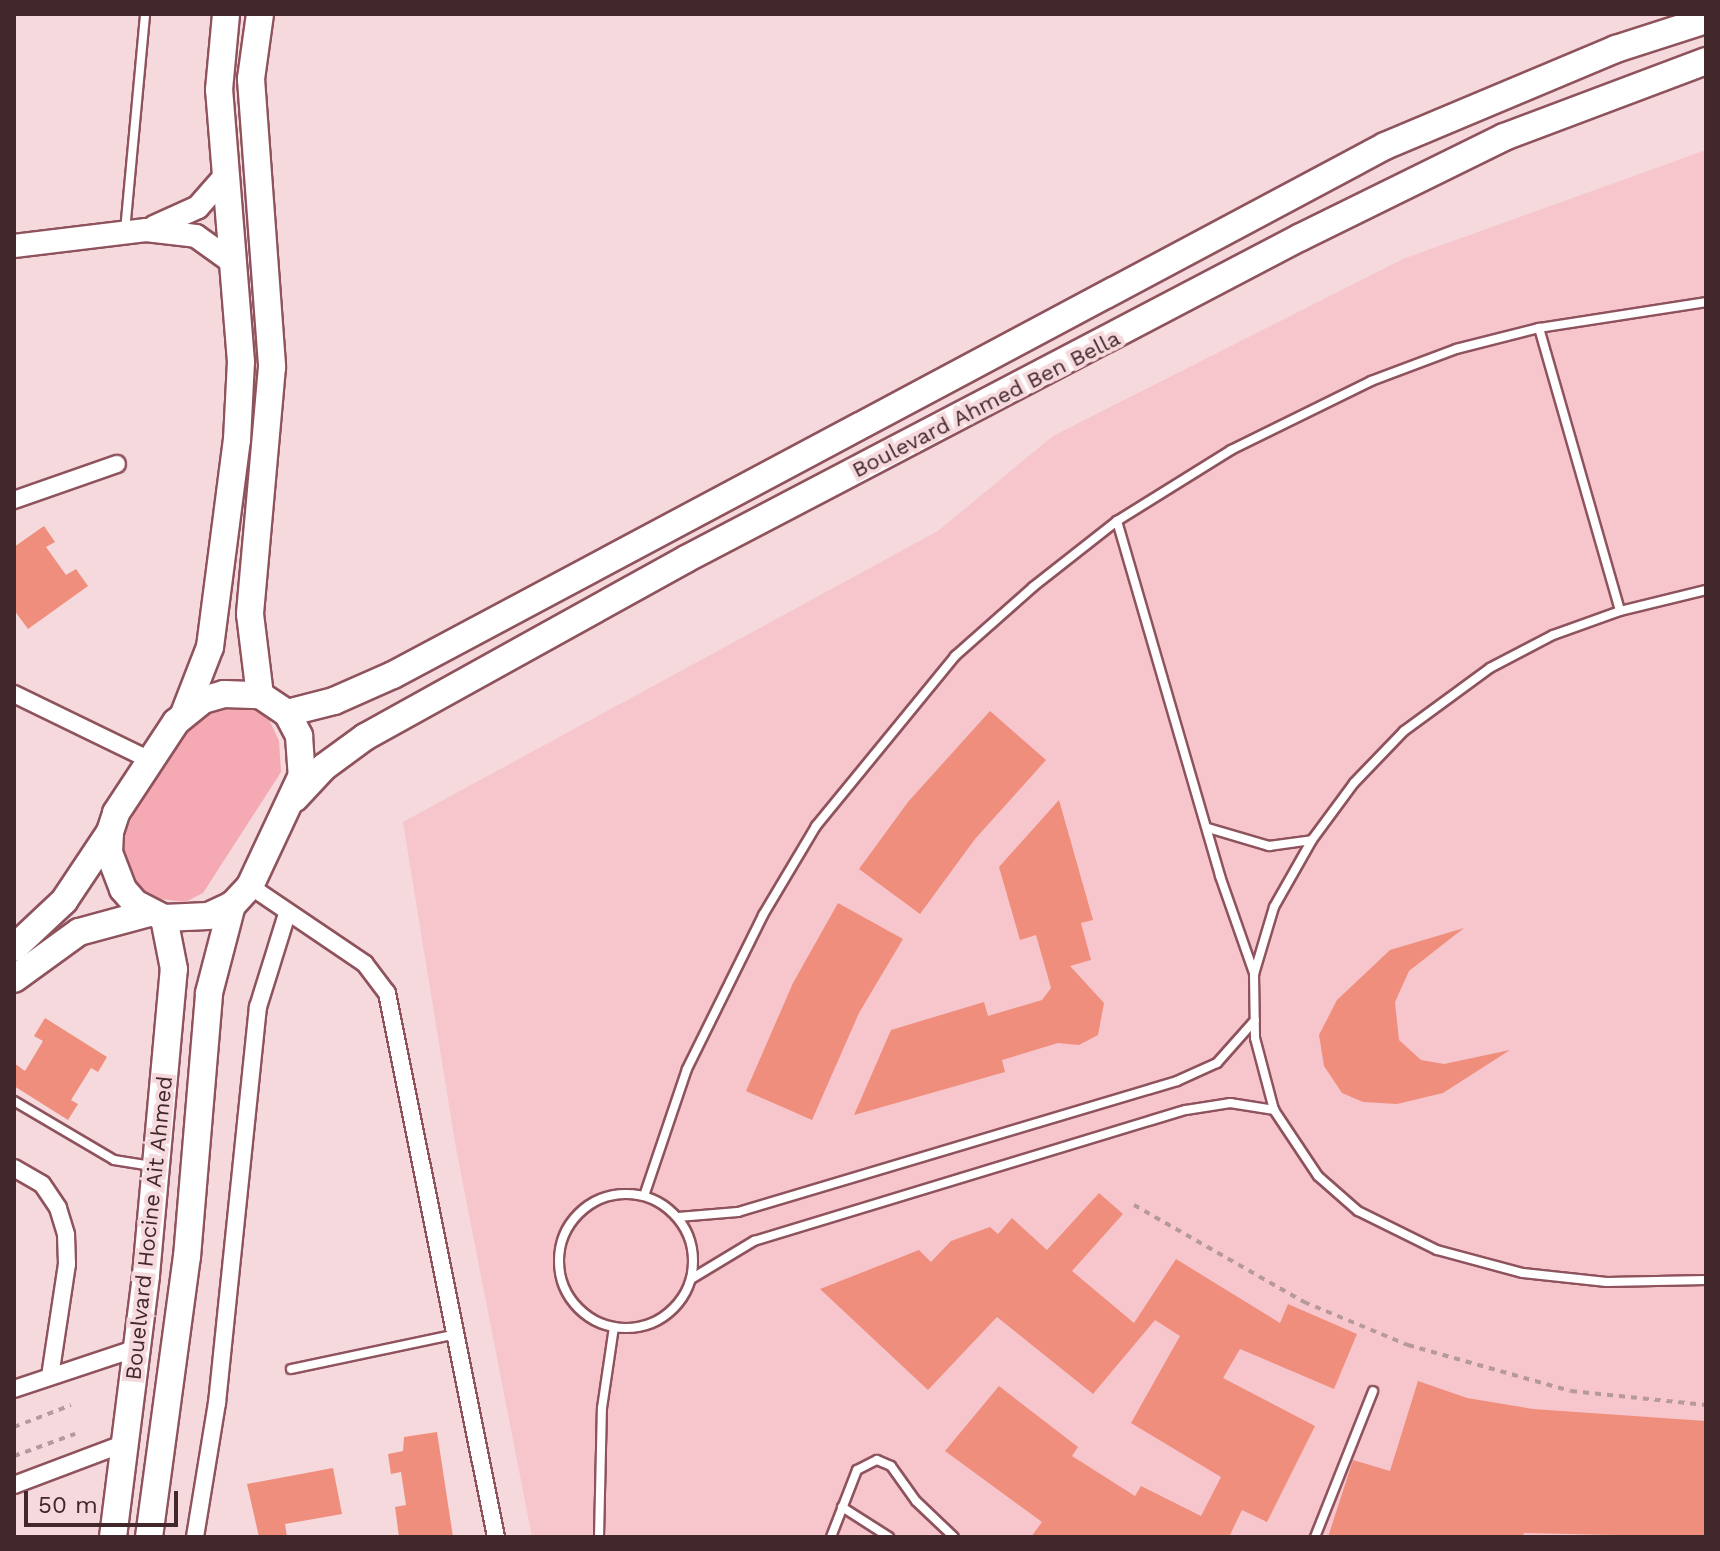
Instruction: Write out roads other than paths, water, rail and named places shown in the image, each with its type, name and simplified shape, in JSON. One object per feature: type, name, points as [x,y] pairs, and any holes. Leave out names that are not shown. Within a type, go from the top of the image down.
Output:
[{"type":"main road","points":[[14,948],[64,901],[110,832],[116,813],[184,714],[210,647],[237,440],[241,362],[219,90],[226,14]]},
{"type":"main road","points":[[260,14],[251,79],[272,367],[250,614],[260,695]]},
{"type":"main road","name":"Boulevard Ahmed Ben Bella","points":[[287,713],[334,701],[393,675],[1385,146],[1601,54],[1706,20]]},
{"type":"main road","name":"Boulevard Ahmed Ben Bella","points":[[295,798],[324,767],[365,737],[686,559],[1301,237],[1504,137],[1706,61]]},
{"type":"main road","points":[[149,1537],[187,1257],[209,993],[241,895],[295,798],[304,756],[287,713],[260,695],[224,694],[184,714]]},
{"type":"main road","points":[[110,832],[113,871],[123,889],[156,916]]},
{"type":"main road","points":[[14,979],[79,932],[156,916],[208,916],[241,895]]},
{"type":"main road","name":"Bouelvard Hocine Ait Ahmed","points":[[113,1537],[137,1348],[174,969],[156,916]]},
{"type":"street","points":[[14,246],[135,231],[190,213],[226,175]]},
{"type":"street","points":[[135,231],[196,236],[235,264]]},
{"type":"street","points":[[14,500],[117,464]]},
{"type":"street","points":[[14,694],[150,760]]},
{"type":"street","points":[[241,895],[287,914],[365,964],[387,993],[453,1335],[496,1537]]},
{"type":"street","points":[[195,1537],[217,1403],[258,1007],[287,914]]},
{"type":"street","points":[[14,1168],[42,1184],[58,1208],[66,1235],[67,1264],[50,1376]]},
{"type":"street","points":[[14,1389],[137,1348]]},
{"type":"street","points":[[14,1485],[125,1443]]},
{"type":"lane","points":[[135,231],[145,14]]},
{"type":"lane","points":[[644,1196],[687,1069],[763,915],[816,826],[955,656],[1117,521],[1231,450],[1371,381],[1456,349],[1539,328],[1706,302]]},
{"type":"lane","points":[[1539,328],[1620,611]]},
{"type":"lane","points":[[1117,521],[1254,974],[1260,1066],[1274,1110],[1302,1155],[1337,1195],[1396,1233],[1437,1250],[1552,1277],[1607,1282],[1706,1280]]},
{"type":"lane","points":[[1254,974],[1274,907],[1312,840],[1370,765],[1441,701],[1521,650],[1620,611],[1706,590]]},
{"type":"lane","points":[[1208,828],[1269,846],[1312,840]]},
{"type":"lane","points":[[678,1217],[738,1212],[1177,1081],[1217,1063],[1256,1019]]},
{"type":"lane","points":[[14,1101],[114,1160],[156,1166]]},
{"type":"lane","points":[[691,1279],[721,1257],[762,1238],[1186,1110],[1230,1103],[1274,1110]]},
{"type":"lane","points":[[617,1194],[644,1196],[678,1217],[693,1253],[691,1279],[680,1301],[662,1318],[639,1327],[614,1327],[589,1317],[570,1298],[560,1273],[560,1246],[572,1221],[591,1203],[617,1194]]},
{"type":"lane","points":[[599,1537],[601,1421],[614,1327]]},
{"type":"lane","points":[[291,1369],[453,1335]]},
{"type":"lane","points":[[1315,1537],[1373,1391]]},
{"type":"lane","points":[[831,1537],[862,1464],[885,1462],[954,1537]]},
{"type":"lane","points":[[842,1507],[889,1537]]}]
